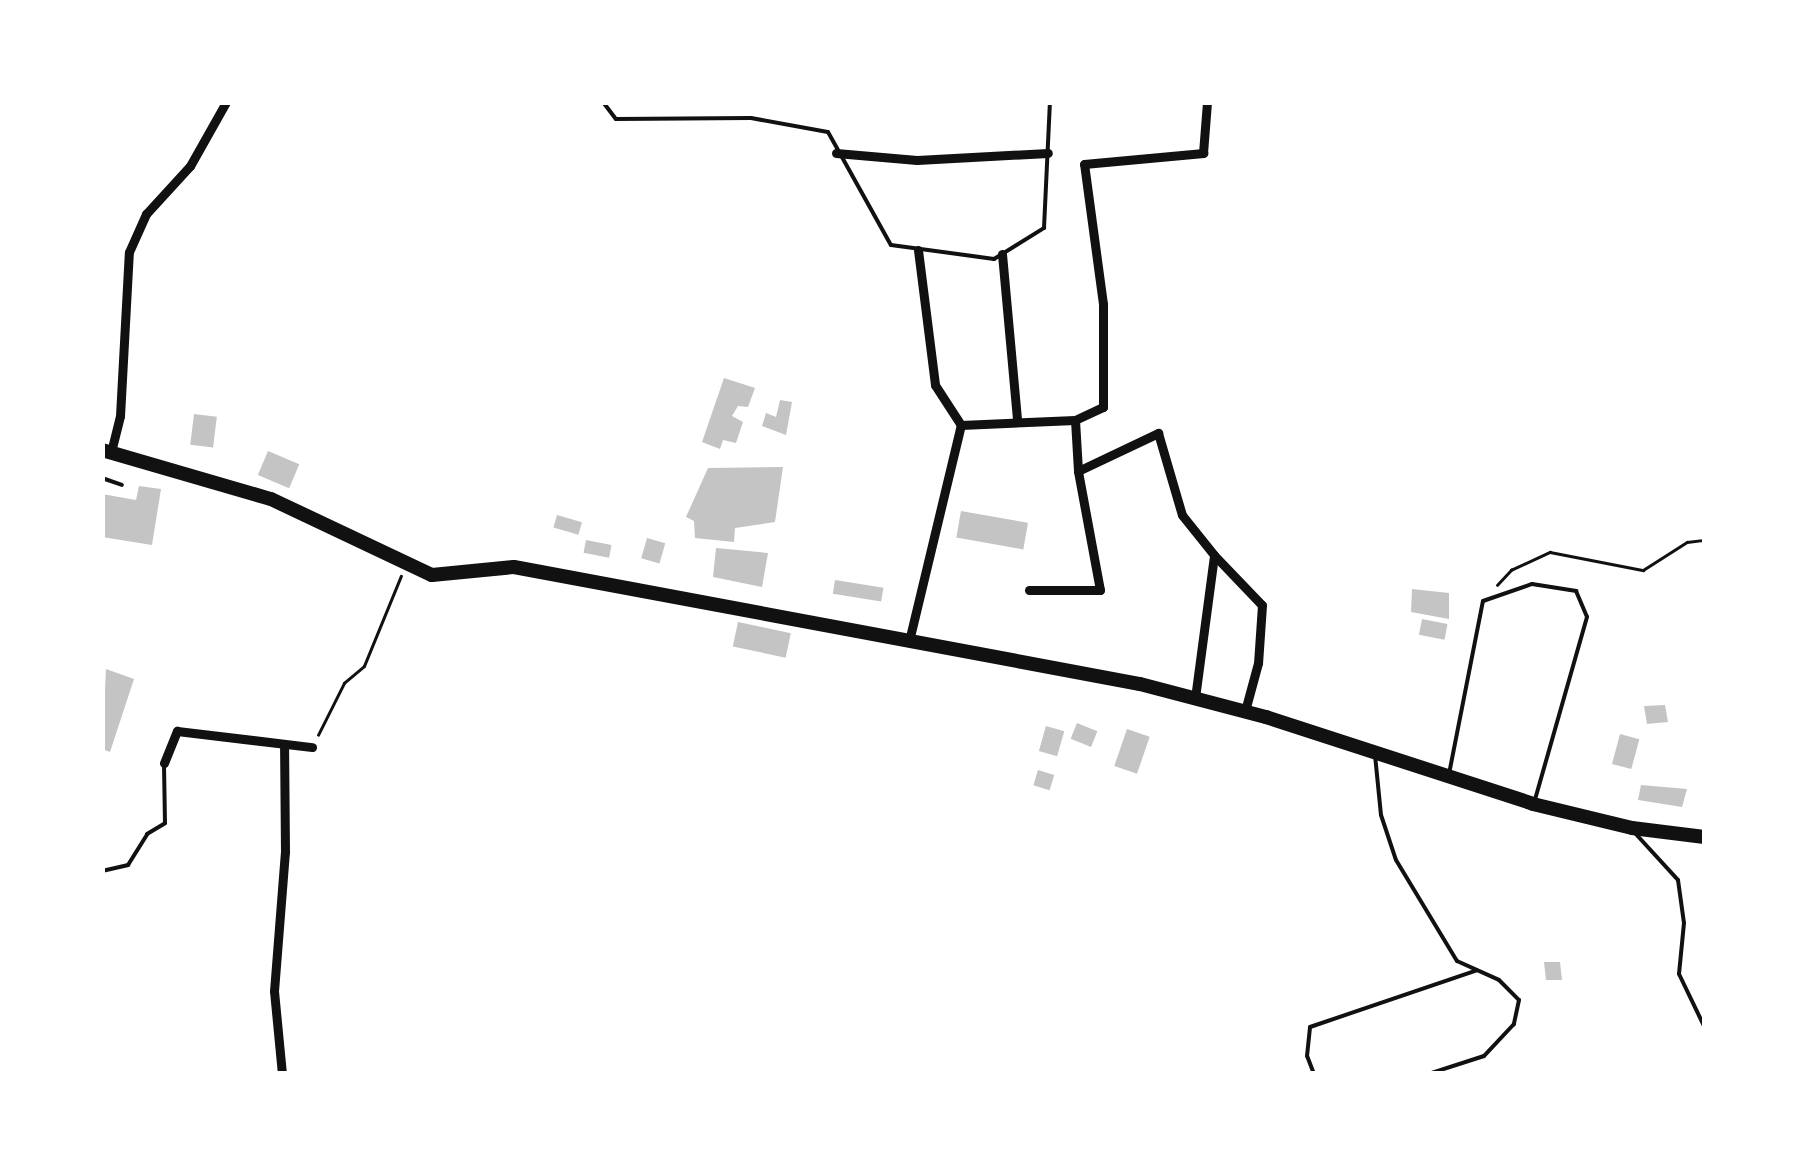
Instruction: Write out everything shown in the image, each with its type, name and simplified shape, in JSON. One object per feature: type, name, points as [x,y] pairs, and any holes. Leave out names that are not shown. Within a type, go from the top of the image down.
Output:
[{"type":"main road","points":[[106,451],[272,499],[432,575],[514,567],[1194,698],[1375,750],[1533,804],[1632,828],[1704,837]]},
{"type":"street","points":[[106,451],[120,416],[129,252],[146,214],[190,166],[226,102]]},
{"type":"street","points":[[961,425],[1017,418],[1075,420],[1104,408],[1108,373],[1084,164],[1202,153],[1207,102]]},
{"type":"street","points":[[836,153],[917,160],[1048,153]]},
{"type":"street","points":[[908,641],[961,425],[935,385],[918,250]]},
{"type":"street","points":[[1002,254],[1017,418]]},
{"type":"street","points":[[1029,590],[1100,590],[1078,471],[1075,420]]},
{"type":"street","points":[[1078,471],[1158,433],[1182,515],[1262,606],[1258,662],[1245,711]]},
{"type":"street","points":[[1194,698],[1214,555]]},
{"type":"street","points":[[164,764],[177,731],[312,747]]},
{"type":"street","points":[[282,1074],[274,991],[285,852],[284,746]]},
{"type":"lane","points":[[603,102],[616,120],[751,118],[828,132],[836,153],[891,245],[994,259],[1044,228],[1050,102]]},
{"type":"lane","points":[[102,478],[122,485]]},
{"type":"lane","points":[[1449,776],[1483,602],[1532,584],[1576,591],[1587,618],[1533,804]]},
{"type":"lane","points":[[1375,750],[1381,814],[1396,860],[1458,961],[1519,1000],[1514,1024],[1484,1056],[1428,1074]]},
{"type":"lane","points":[[102,871],[128,865],[147,834],[165,823],[164,764]]},
{"type":"lane","points":[[1632,828],[1678,880],[1679,974],[1704,1026]]},
{"type":"lane","points":[[1314,1074],[1310,1028],[1476,970]]},
{"type":"path","points":[[1483,602],[1511,570],[1550,552],[1642,570],[1687,542],[1704,540]]},
{"type":"path","points":[[312,747],[344,682],[364,666],[405,565]]},
{"type":"building","points":[[724,378],[755,388],[748,407],[738,406],[732,416],[743,422],[736,443],[723,440],[720,449],[702,442]]},
{"type":"building","points":[[780,400],[792,402],[786,435],[762,426],[766,413],[776,417]]},
{"type":"building","points":[[194,414],[217,417],[213,448],[190,445]]},
{"type":"building","points":[[268,451],[299,464],[289,488],[258,475]]},
{"type":"building","points":[[783,467],[775,522],[735,528],[734,542],[695,538],[694,521],[686,517],[708,468]]},
{"type":"building","points":[[139,486],[161,489],[152,545],[102,537],[102,494],[136,500]]},
{"type":"building","points":[[961,511],[1028,523],[1023,549],[956,538]]},
{"type":"building","points":[[557,515],[582,522],[578,535],[553,527]]},
{"type":"building","points":[[647,538],[665,543],[659,563],[641,558]]},
{"type":"building","points":[[586,540],[612,545],[609,558],[584,553]]},
{"type":"building","points":[[716,548],[768,553],[762,587],[713,577]]},
{"type":"building","points":[[835,580],[883,588],[881,601],[833,594]]},
{"type":"building","points":[[1412,589],[1449,593],[1449,619],[1411,612]]},
{"type":"building","points":[[1422,619],[1448,624],[1444,640],[1419,635]]},
{"type":"building","points":[[738,622],[791,633],[786,658],[733,646]]},
{"type":"building","points":[[106,669],[134,679],[110,752],[102,749]]},
{"type":"building","points":[[1665,705],[1668,722],[1647,724],[1644,706]]},
{"type":"building","points":[[1077,723],[1097,731],[1091,747],[1071,739]]},
{"type":"building","points":[[1046,726],[1064,731],[1057,756],[1039,751]]},
{"type":"building","points":[[1127,729],[1150,737],[1137,774],[1114,766]]},
{"type":"building","points":[[1620,734],[1639,739],[1631,769],[1612,764]]},
{"type":"building","points":[[1038,770],[1054,775],[1050,790],[1033,785]]},
{"type":"building","points":[[1641,785],[1687,789],[1682,807],[1638,800]]},
{"type":"building","points":[[1544,962],[1560,962],[1562,980],[1546,980]]}]
